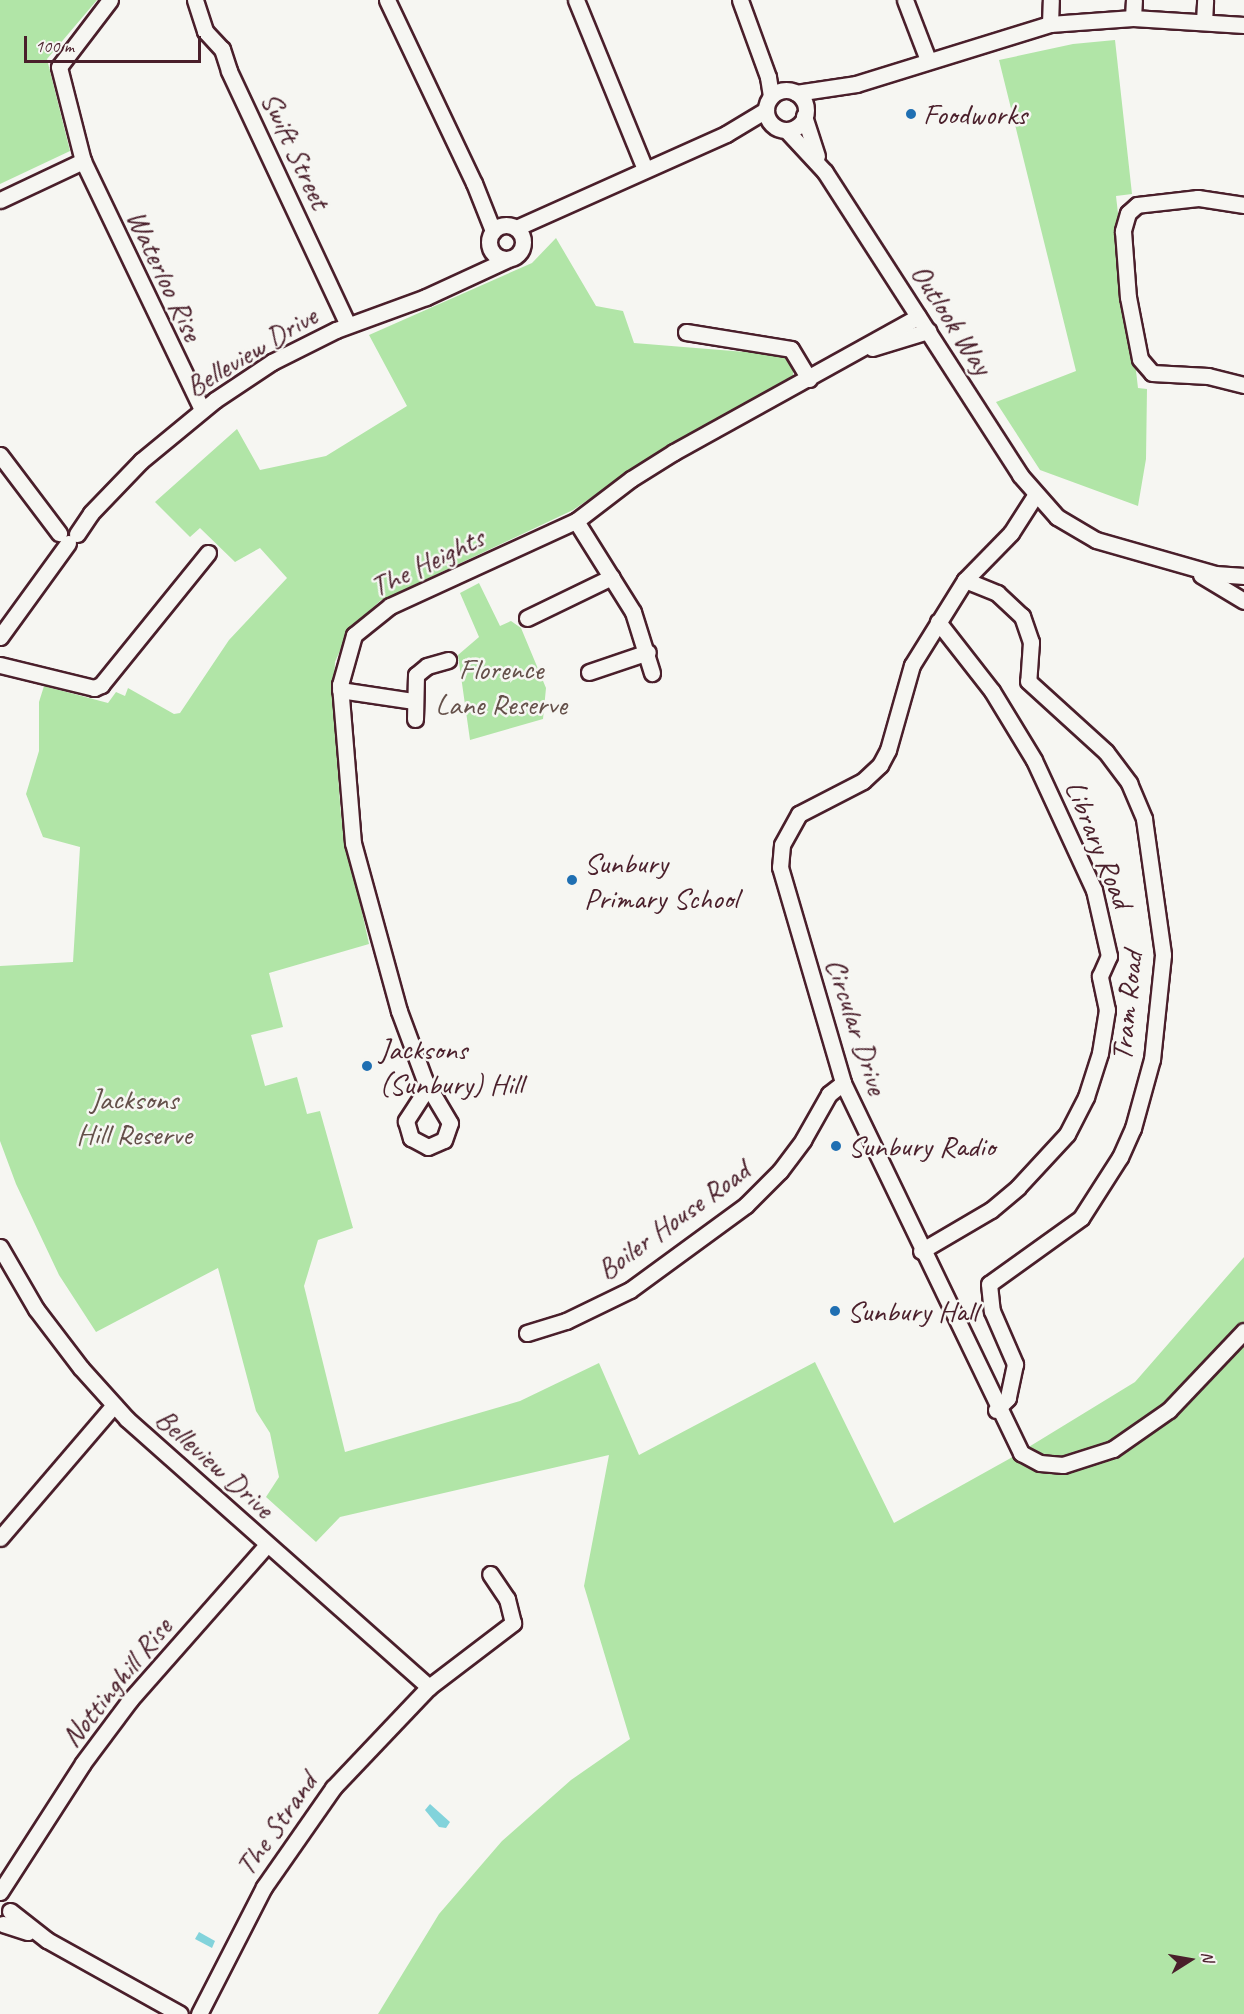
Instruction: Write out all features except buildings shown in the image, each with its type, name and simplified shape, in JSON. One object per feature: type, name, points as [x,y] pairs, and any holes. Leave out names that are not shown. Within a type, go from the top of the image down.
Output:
[{"type":"street","name":"Waterloo Rise","points":[[110,0],[58,67],[83,161],[202,409]]},
{"type":"street","name":"Swift Street","points":[[195,0],[205,31],[222,49],[228,71],[348,325]]},
{"type":"street","points":[[387,0],[474,183],[490,208],[522,236],[523,247]]},
{"type":"street","points":[[576,0],[645,169]]},
{"type":"street","points":[[740,0],[779,97]]},
{"type":"street","points":[[905,0],[928,60]]},
{"type":"street","points":[[1050,24],[1051,0]]},
{"type":"street","points":[[1133,18],[1134,0]]},
{"type":"street","points":[[1204,22],[1205,0]]},
{"type":"street","points":[[474,183],[497,257],[507,260],[517,256],[531,231],[557,213],[645,169],[726,134],[779,97],[856,84],[1050,24],[1133,18],[1244,25]]},
{"type":"street","points":[[726,134],[799,124],[805,115],[856,84]]},
{"type":"street","name":"Outlook Way","points":[[779,97],[805,115],[825,172]]},
{"type":"street","name":"Outlook Way","points":[[779,97],[781,128],[825,172],[1036,494],[1113,544],[1215,574],[1244,576]]},
{"type":"street","points":[[0,200],[83,161]]},
{"type":"street","points":[[1244,206],[1198,198],[1137,205],[1128,213],[1123,231],[1128,297],[1140,360],[1152,373],[1208,376],[1244,385]]},
{"type":"street","points":[[467,279],[491,238],[512,226],[557,213]]},
{"type":"street","name":"Belleview Drive","points":[[0,638],[67,533],[91,513],[141,461],[202,409],[272,362],[348,325],[467,279],[507,260]]},
{"type":"street","name":"The Heights","points":[[425,1081],[399,1011],[360,874],[345,778],[340,690],[349,645],[376,615],[576,521],[659,462],[863,350],[887,332],[918,317]]},
{"type":"street","name":"The Heights","points":[[863,350],[928,331]]},
{"type":"street","points":[[686,332],[791,349],[809,379]]},
{"type":"street","points":[[0,455],[42,512],[67,533]]},
{"type":"street","name":"Circular Drive","points":[[1036,494],[1011,533],[965,580],[906,677],[888,750],[880,765],[863,781],[799,814],[782,845],[780,867],[843,1083],[1014,1444],[1030,1459],[1053,1465],[1087,1460],[1113,1449],[1152,1425],[1193,1388],[1244,1330]]},
{"type":"street","points":[[576,521],[633,612],[648,652],[652,673]]},
{"type":"street","points":[[0,664],[94,688],[101,685],[208,554]]},
{"type":"street","name":"Outlook Way","points":[[1174,562],[1244,601]]},
{"type":"street","points":[[527,618],[612,577]]},
{"type":"street","name":"Tram Road","points":[[965,580],[997,593],[1022,616],[1031,642],[1028,681],[1106,752],[1130,783],[1144,819],[1163,955],[1156,1036],[1133,1128],[1120,1157],[1081,1218],[989,1284],[992,1311],[1015,1364],[1008,1398],[996,1410]]},
{"type":"street","name":"Library Road","points":[[921,1251],[991,1210],[1018,1187],[1067,1134],[1086,1097],[1100,1053],[1107,1010],[1100,976],[1109,956],[1095,890],[1034,760],[992,691],[939,622]]},
{"type":"street","points":[[589,672],[648,652]]},
{"type":"street","points":[[415,719],[414,701],[418,672],[448,660]]},
{"type":"street","points":[[340,690],[414,701]]},
{"type":"street","name":"Boiler House Road","points":[[527,1333],[566,1321],[630,1290],[746,1205],[780,1171],[803,1140],[829,1094],[843,1083]]},
{"type":"street","name":"Belleview Drive","points":[[0,1247],[36,1309],[81,1368],[114,1404],[266,1546],[429,1687]]},
{"type":"street","points":[[0,1538],[114,1404]]},
{"type":"street","name":"Nottinghill Rise","points":[[0,1892],[77,1772],[130,1700],[266,1546]]},
{"type":"street","name":"The Strand","points":[[199,2014],[264,1887],[333,1788],[429,1687],[513,1623],[507,1599],[490,1574]]},
{"type":"street","name":"Nottinghill Rise","points":[[4,1913],[21,1862]]},
{"type":"street","points":[[4,1913],[180,2014]]},
{"type":"green space","points":[[0,0],[97,0],[47,59],[70,151],[0,184]]},
{"type":"green space","points":[[1115,40],[1132,194],[1116,196],[1138,388],[1147,389],[1146,459],[1138,506],[1040,470],[996,402],[1076,371],[999,60],[1073,44]]},
{"type":"green space","name":"Jacksons Hill Reserve","points":[[556,238],[596,306],[623,311],[634,343],[784,355],[793,367],[793,380],[645,461],[573,510],[380,601],[350,628],[335,662],[333,703],[341,816],[369,944],[269,973],[283,1027],[251,1035],[265,1086],[297,1077],[307,1114],[320,1111],[353,1228],[318,1240],[304,1286],[345,1452],[520,1401],[599,1363],[639,1455],[815,1362],[894,1523],[1009,1459],[1135,1382],[1244,1257],[1244,2014],[378,2014],[439,1914],[502,1841],[571,1780],[630,1739],[584,1586],[609,1455],[340,1517],[316,1542],[266,1497],[279,1477],[270,1433],[256,1411],[218,1268],[96,1332],[59,1275],[16,1184],[0,1141],[0,966],[73,962],[80,847],[43,837],[26,794],[39,751],[39,702],[44,686],[108,703],[116,692],[125,696],[128,688],[174,714],[180,713],[229,640],[287,578],[260,548],[235,562],[200,528],[190,537],[155,502],[237,429],[260,470],[326,456],[407,406],[369,335],[532,263]]},
{"type":"green space","name":"Florence Lane Reserve","points":[[479,583],[500,626],[511,621],[521,628],[546,688],[543,719],[470,740],[458,655],[479,637],[460,593]]},
{"type":"water","points":[[430,1804],[450,1822],[446,1828],[439,1827],[425,1810]]},
{"type":"water","points":[[199,1932],[215,1941],[212,1948],[195,1939]]},
{"type":"place","name":"Foodworks","points":[[911,114]]},
{"type":"place","name":"Sunbury Primary School","points":[[572,880]]},
{"type":"place","name":"Jacksons (Sunbury) Hill","points":[[367,1066]]},
{"type":"place","name":"Sunbury Radio","points":[[836,1146]]},
{"type":"place","name":"Sunbury Hall","points":[[835,1311]]}]
